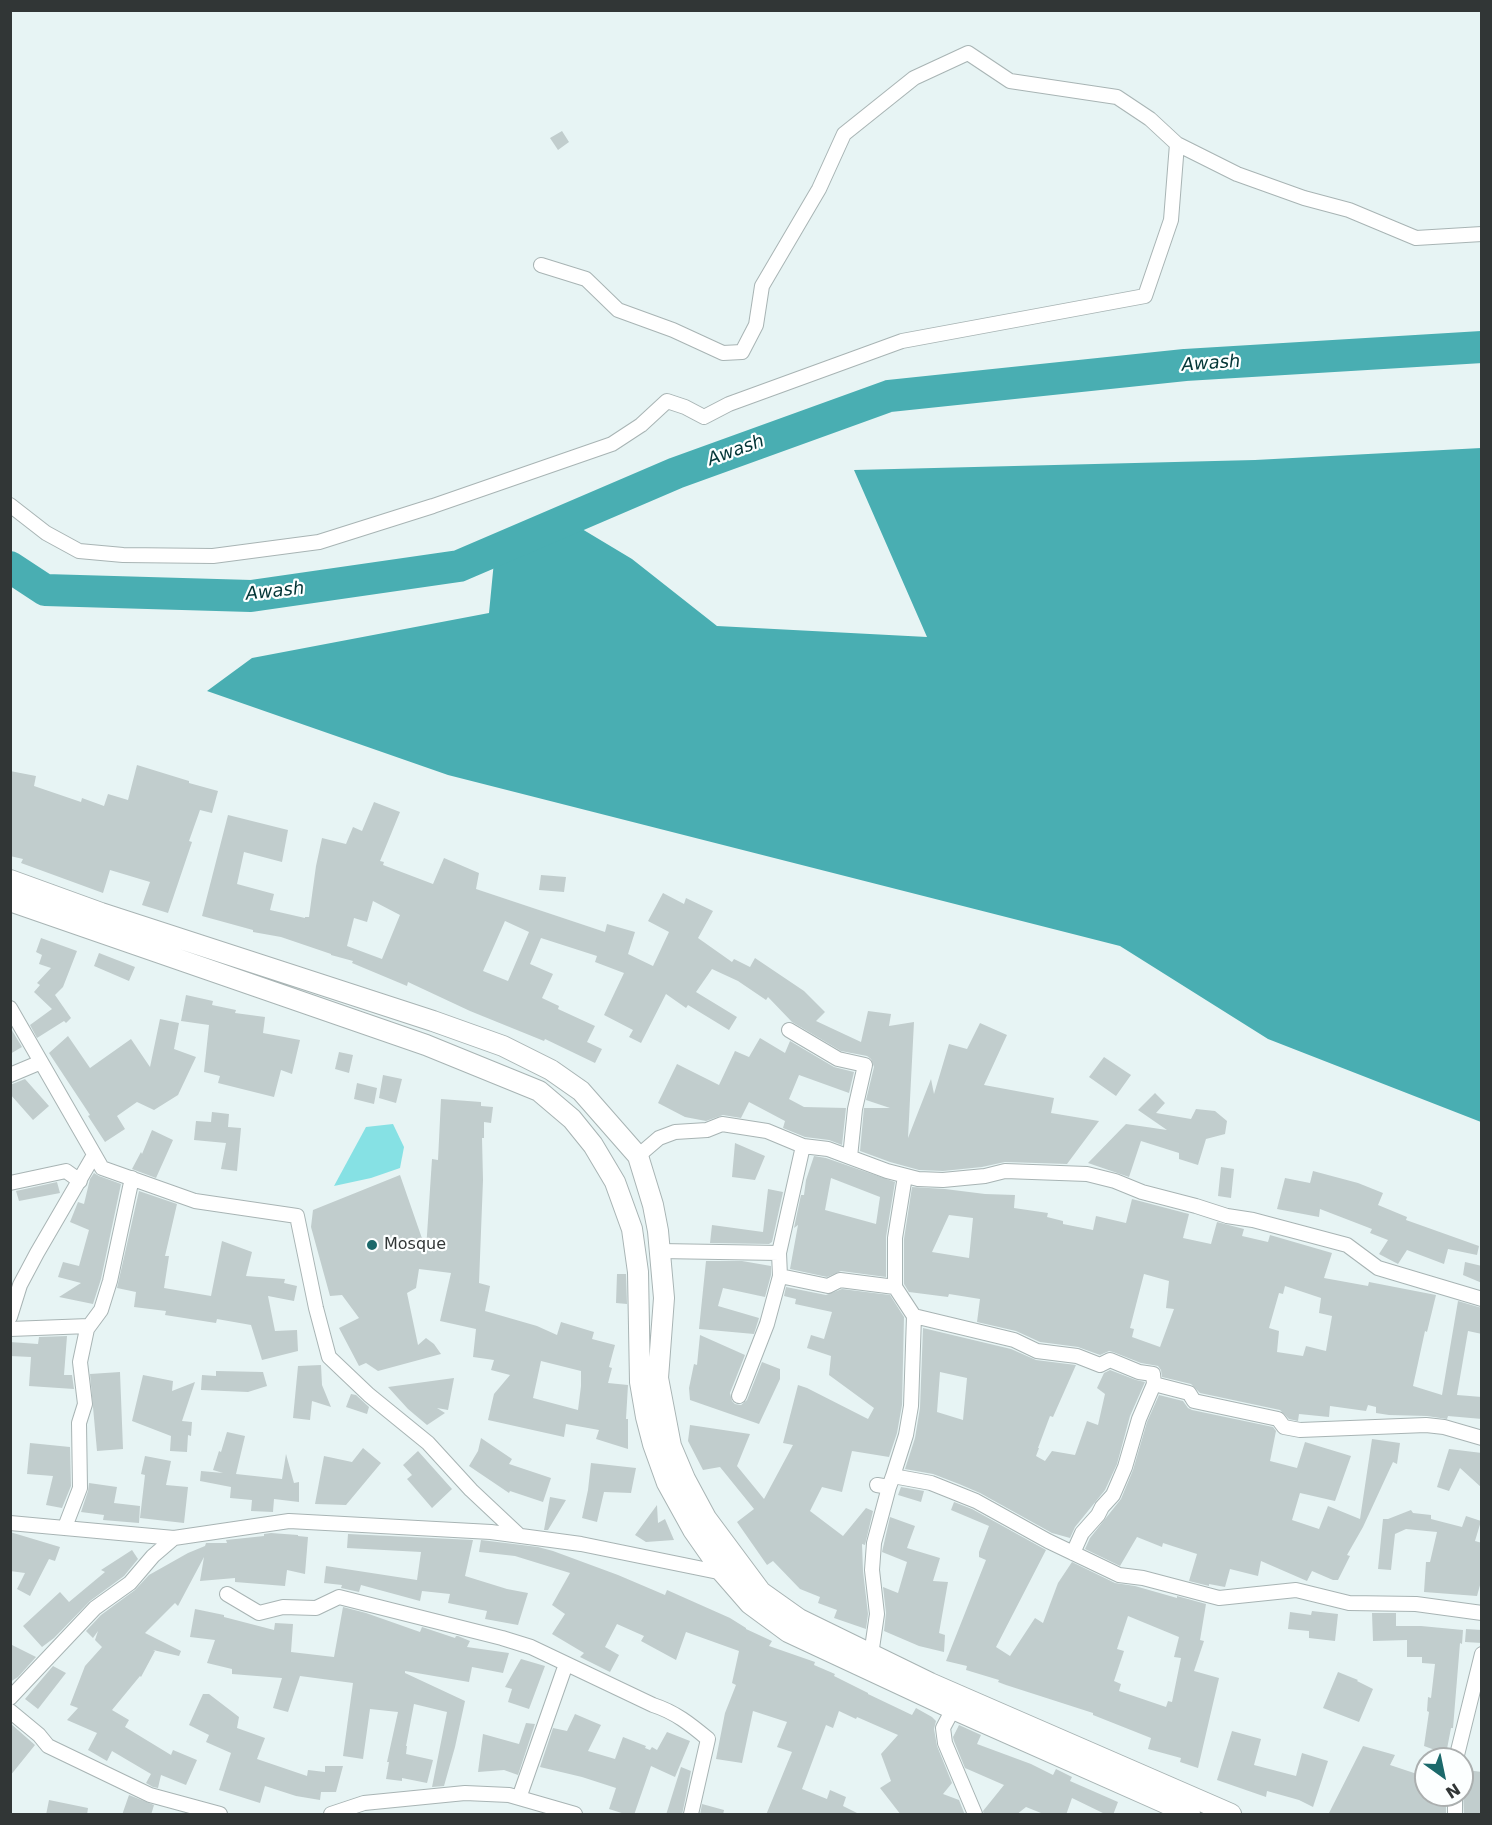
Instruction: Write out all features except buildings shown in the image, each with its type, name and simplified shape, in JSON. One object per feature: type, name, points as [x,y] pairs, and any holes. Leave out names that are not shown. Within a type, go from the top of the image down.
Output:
[{"type":"main road","points":[[10,880],[101,913],[503,1046],[551,1070],[581,1091],[638,1156],[653,1205],[664,1298],[658,1378],[671,1446],[685,1479],[706,1518],[761,1592],[794,1626],[871,1655],[927,1689],[953,1709],[1190,1815]]},
{"type":"main road","points":[[10,901],[426,1045],[538,1091],[572,1119],[593,1145],[615,1182],[632,1229],[638,1272],[640,1382],[653,1444],[667,1484],[693,1530],[723,1573],[750,1604],[927,1689],[1231,1815]]},
{"type":"main road","points":[[426,1045],[433,1021]]},
{"type":"street","points":[[542,265],[586,279],[618,310],[673,330],[723,353],[742,352],[756,326],[762,286],[819,189],[844,134],[914,78],[968,53],[1010,81],[1117,97],[1150,119],[1177,144],[1237,174],[1304,198],[1349,210],[1416,238],[1482,234]]},
{"type":"street","points":[[10,505],[46,533],[79,551],[123,555],[213,556],[319,542],[433,506],[612,444],[641,425],[667,401],[704,417],[729,404],[902,341],[1145,296],[1171,220],[1177,144]]},
{"type":"street","points":[[10,1008],[102,1168],[195,1201],[297,1216],[316,1308],[330,1357],[369,1395],[428,1443],[471,1490],[519,1536]]},
{"type":"street","points":[[789,1030],[838,1059],[865,1065],[855,1108],[850,1157]]},
{"type":"street","points":[[10,1075],[41,1062]]},
{"type":"street","points":[[638,1156],[659,1138],[675,1132],[707,1130],[722,1124],[767,1131],[803,1146],[828,1149],[887,1171],[918,1179],[944,1180],[985,1176],[1005,1171],[1087,1174],[1227,1216],[1253,1220],[1347,1245],[1378,1268],[1482,1299]]},
{"type":"street","points":[[739,1396],[767,1324],[780,1276],[779,1253],[803,1146]]},
{"type":"street","points":[[10,1317],[20,1285],[94,1155]]},
{"type":"street","points":[[10,1183],[66,1171],[80,1181]]},
{"type":"street","points":[[871,1655],[877,1614],[872,1570],[874,1543],[886,1483],[906,1434],[911,1406],[914,1316],[895,1287],[895,1238],[905,1176]]},
{"type":"street","points":[[65,1527],[80,1488],[79,1423],[85,1404],[80,1362],[87,1329],[101,1310],[107,1291],[132,1178]]},
{"type":"street","points":[[660,1251],[779,1253]]},
{"type":"street","points":[[780,1276],[828,1286],[840,1280],[895,1287]]},
{"type":"street","points":[[914,1316],[1014,1340],[1037,1351],[1077,1356],[1100,1365],[1110,1360],[1139,1372],[1153,1374],[1154,1384],[1139,1419],[1125,1467],[1113,1495],[1082,1533],[1073,1553]]},
{"type":"street","points":[[10,1329],[90,1326]]},
{"type":"street","points":[[1154,1384],[1189,1393],[1194,1401],[1278,1419],[1284,1427],[1300,1430],[1426,1425],[1444,1427],[1482,1438]]},
{"type":"street","points":[[886,1483],[930,1484],[976,1501],[1048,1541],[1119,1575],[1143,1578],[1219,1598],[1296,1590],[1349,1603],[1416,1604],[1482,1613]]},
{"type":"street","points":[[10,1523],[174,1538],[289,1521],[491,1532],[581,1544],[723,1573]]},
{"type":"street","points":[[10,1698],[95,1608],[130,1583],[153,1556],[174,1538]]},
{"type":"street","points":[[227,1594],[259,1613],[283,1607],[316,1608],[339,1597],[502,1638],[531,1647],[678,1715],[708,1739],[691,1815]]},
{"type":"street","points":[[1459,1747],[1482,1654]]},
{"type":"street","points":[[519,1798],[566,1664]]},
{"type":"street","points":[[953,1709],[942,1732],[975,1815]]},
{"type":"street","points":[[10,1711],[39,1735],[48,1746],[150,1795],[220,1815]]},
{"type":"street","points":[[331,1815],[364,1803],[465,1793],[508,1795],[575,1815]]},
{"type":"shaded area","points":[[1481,448],[1481,1122],[1268,1039],[1120,946],[448,775],[207,691],[252,658],[489,613],[495,551],[567,520],[632,559],[717,626],[927,637],[854,470],[1255,460]]},
{"type":"shaded area","points":[[393,1124],[404,1147],[400,1168],[371,1178],[334,1186],[366,1127]]},
{"type":"waterway","name":"Awash","points":[[10,567],[45,590],[251,596],[459,566],[676,473],[889,396],[1185,365],[1482,347]]},
{"type":"place","name":"Mosque","points":[[372,1245]]}]
